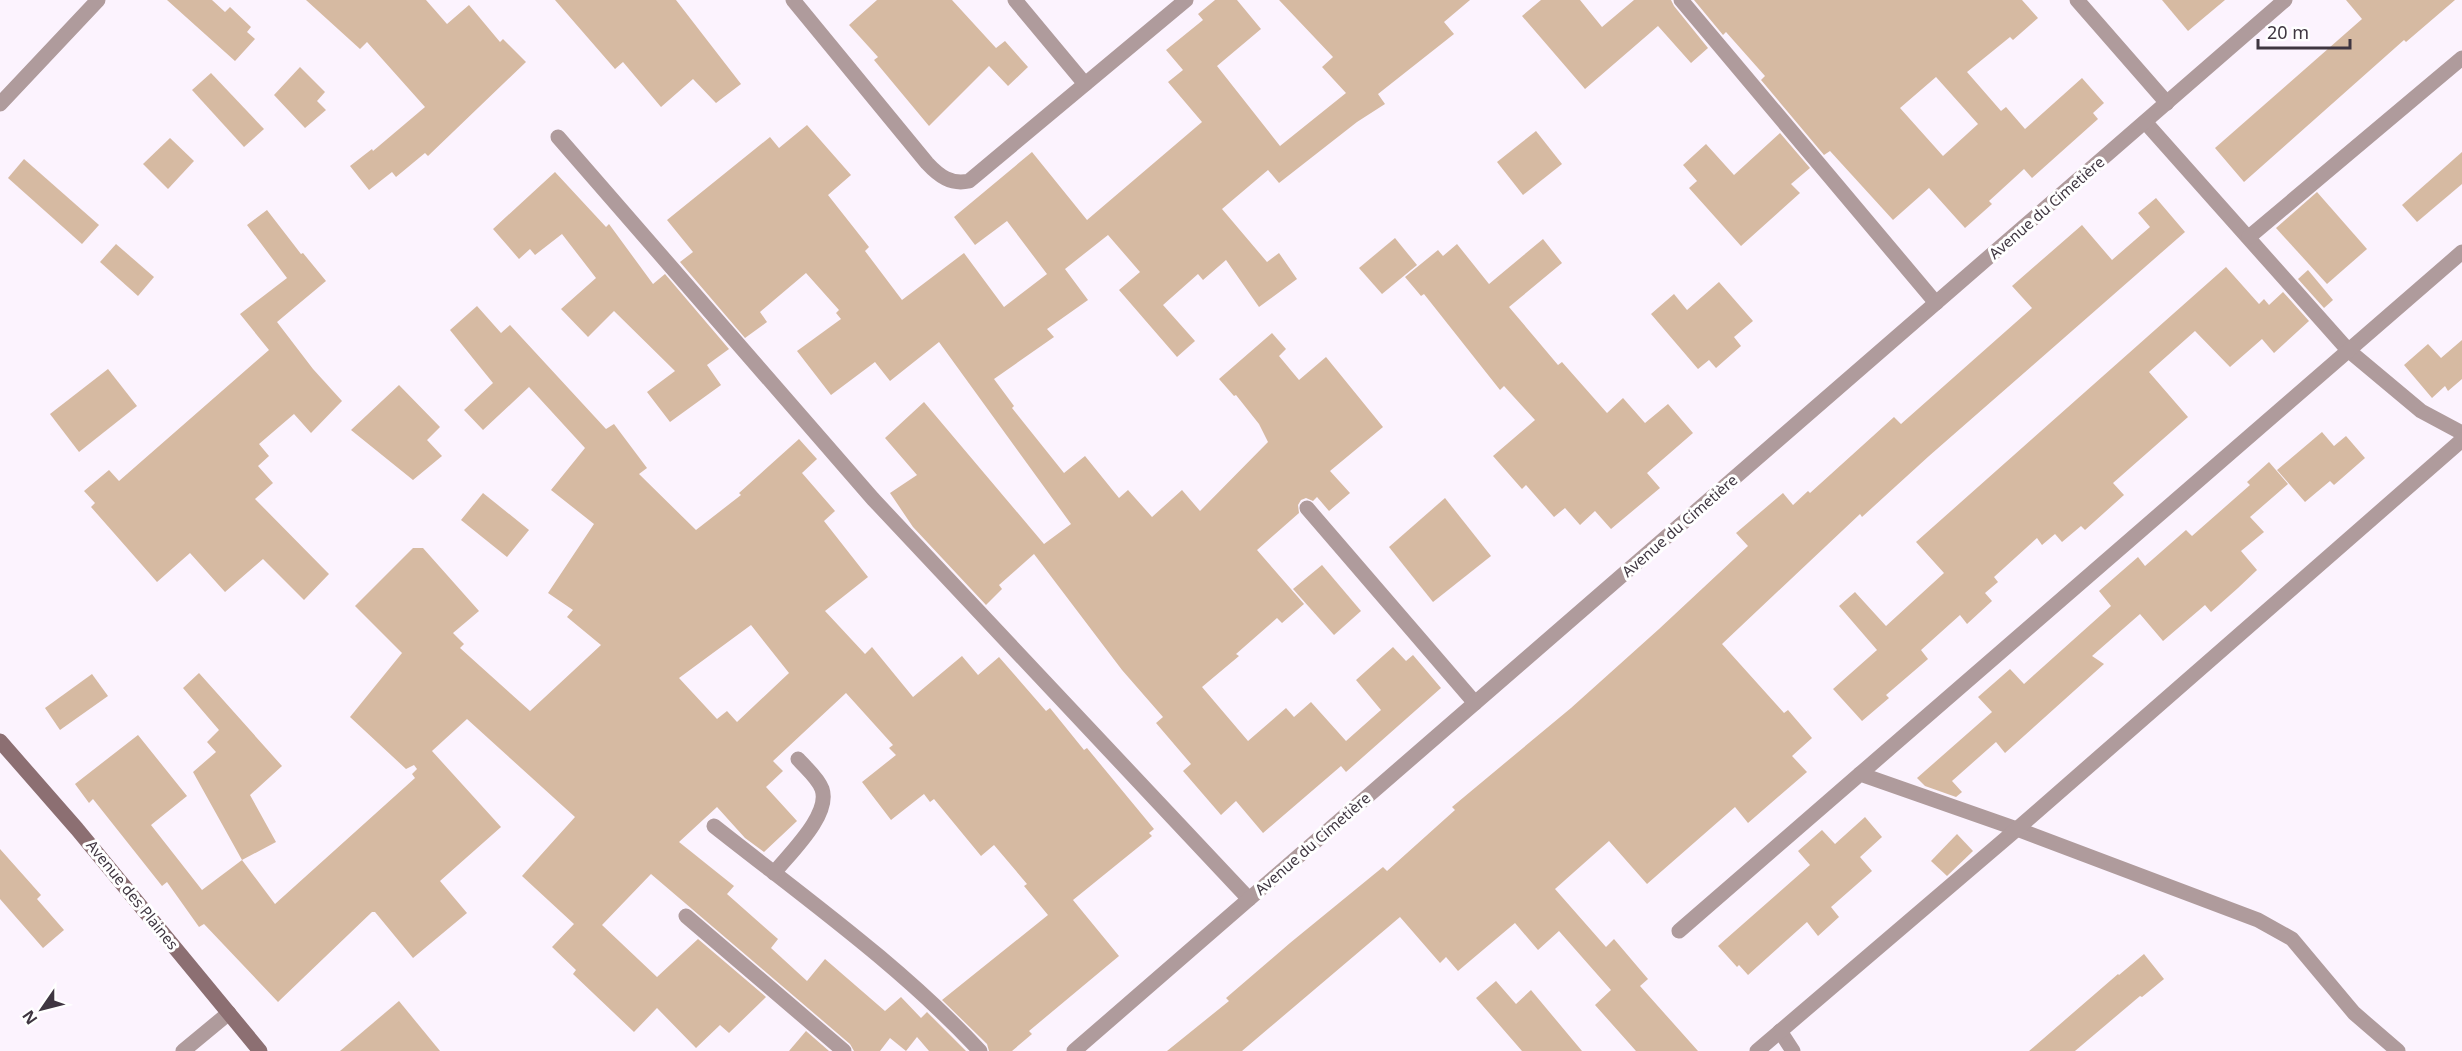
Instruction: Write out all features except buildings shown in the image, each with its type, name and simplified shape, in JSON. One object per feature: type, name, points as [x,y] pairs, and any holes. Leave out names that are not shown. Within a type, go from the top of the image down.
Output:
[{"type":"street","points":[[0,104],[98,0]]},
{"type":"street","points":[[793,0],[927,163],[937,174],[958,184],[969,181],[1186,0]]},
{"type":"street","points":[[1015,0],[1084,84]]},
{"type":"street","points":[[1681,0],[1936,303]]},
{"type":"street","points":[[2077,0],[2167,103]]},
{"type":"street","name":"Avenue du Cimetière","points":[[1074,1051],[2285,0]]},
{"type":"street","points":[[2249,237],[2462,58]]},
{"type":"street","points":[[2146,123],[2348,350],[2421,411],[2462,433]]},
{"type":"street","points":[[558,137],[873,499],[1249,899]]},
{"type":"street","points":[[1679,931],[2462,252]]},
{"type":"street","points":[[1757,1051],[2017,829],[2462,440]]},
{"type":"street","points":[[1307,508],[1475,703]]},
{"type":"street","name":"Avenue des Plaines","points":[[0,741],[77,829],[260,1051]]},
{"type":"street","points":[[774,873],[813,824],[824,803],[822,788],[798,759]]},
{"type":"street","points":[[1860,774],[2017,829],[2258,920],[2283,932],[2300,948],[2354,1013],[2398,1051]]},
{"type":"street","points":[[714,826],[881,958],[980,1051]]},
{"type":"street","points":[[686,916],[844,1051]]},
{"type":"street","points":[[183,1051],[229,1013]]},
{"type":"street","points":[[1780,1031],[1793,1051]]}]
